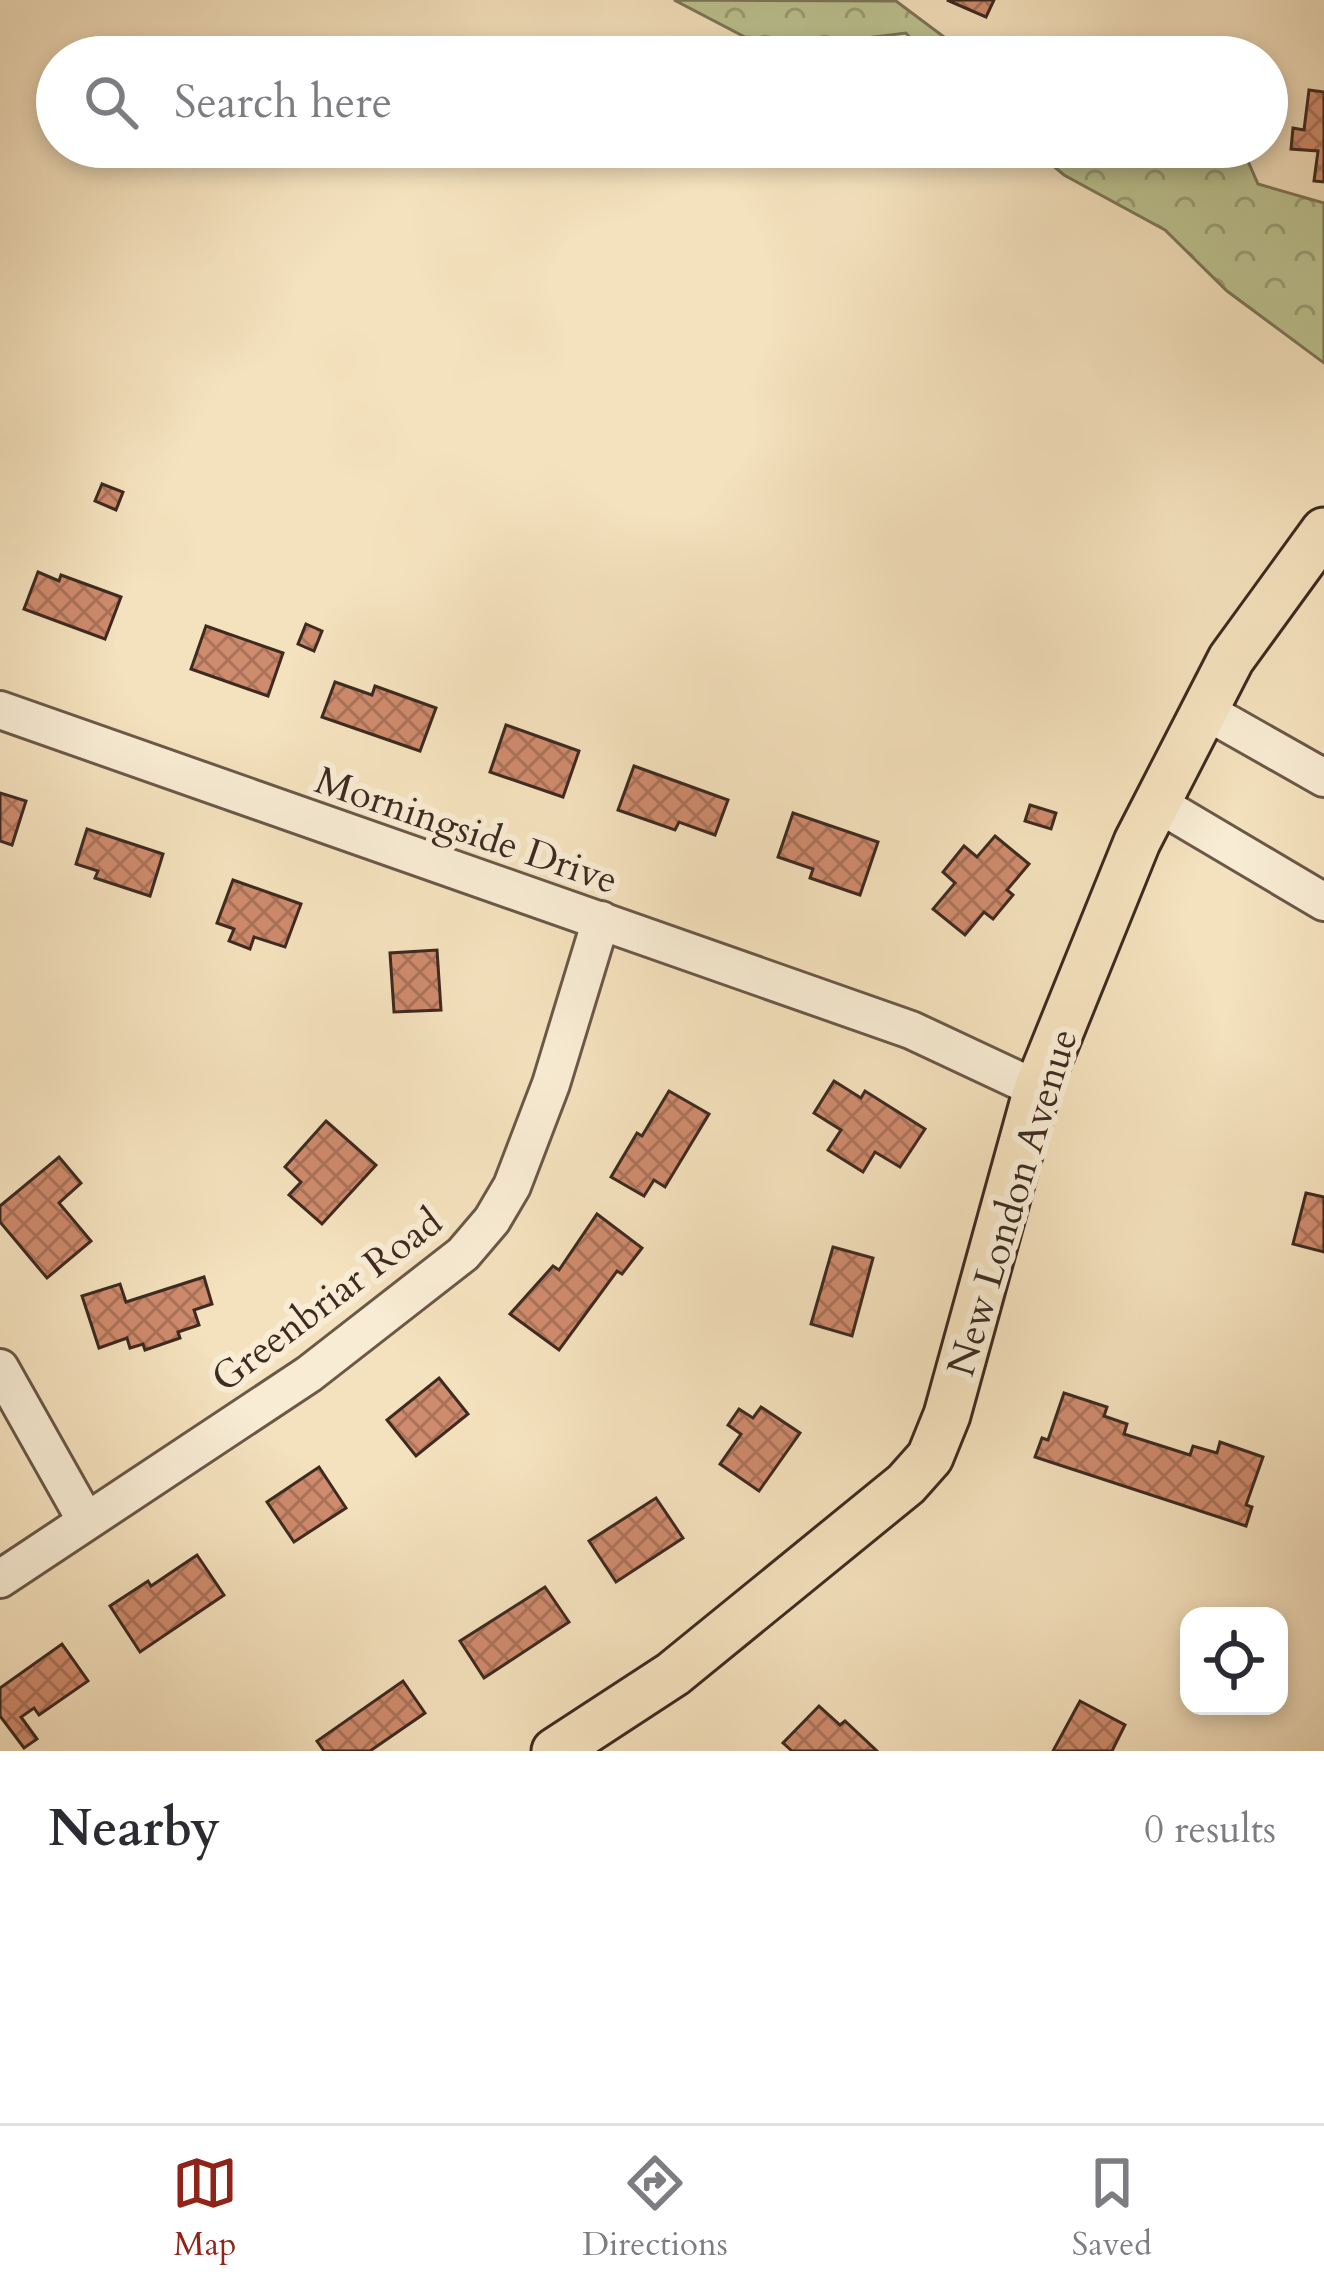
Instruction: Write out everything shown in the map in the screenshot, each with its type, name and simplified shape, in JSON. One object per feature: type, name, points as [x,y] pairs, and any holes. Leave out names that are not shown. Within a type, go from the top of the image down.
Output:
[{"type":"main road","name":"New London Avenue","points":[[555,1751],[673,1674],[906,1484],[930,1457],[946,1415],[1037,1089],[1095,943],[1156,803],[1231,659],[1324,531]]},
{"type":"street","name":"Morningside Drive","points":[[0,710],[911,1030],[1037,1089]]},
{"type":"street","points":[[1204,710],[1324,778]]},
{"type":"street","points":[[1156,803],[1324,902]]},
{"type":"street","name":"Greenbriar Road","points":[[0,1579],[309,1374],[463,1254],[492,1220],[512,1186],[551,1084],[601,920]]},
{"type":"street","points":[[0,1368],[85,1519]]},
{"type":"green space","points":[[674,0],[896,1],[943,36],[906,33],[743,36]]},
{"type":"green space","points":[[1056,168],[1251,168],[1258,184],[1324,203],[1324,363],[1227,291],[1165,230]]},
{"type":"building","points":[[947,0],[994,0],[986,17]]},
{"type":"building","points":[[1309,90],[1324,92],[1324,182],[1314,181],[1318,151],[1291,149],[1293,128],[1304,130]]},
{"type":"building","points":[[102,484],[123,492],[116,510],[95,501]]},
{"type":"building","points":[[38,572],[59,581],[61,575],[121,597],[105,639],[24,609]]},
{"type":"building","points":[[306,624],[322,631],[314,651],[298,644]]},
{"type":"building","points":[[206,626],[283,653],[268,696],[191,669]]},
{"type":"building","points":[[335,682],[372,695],[375,686],[436,708],[420,751],[322,717]]},
{"type":"building","points":[[506,725],[579,751],[563,797],[490,772]]},
{"type":"building","points":[[634,766],[728,800],[715,835],[679,822],[675,830],[618,810]]},
{"type":"building","points":[[0,793],[26,801],[12,845],[0,841]]},
{"type":"building","points":[[1030,805],[1056,813],[1051,829],[1025,821]]},
{"type":"building","points":[[793,813],[878,842],[860,895],[810,878],[813,869],[778,857]]},
{"type":"building","points":[[87,829],[163,854],[150,896],[95,878],[98,871],[76,864]]},
{"type":"building","points":[[995,836],[1029,864],[1007,890],[1013,895],[993,919],[984,912],[965,935],[933,909],[955,883],[943,872],[964,846],[977,857]]},
{"type":"building","points":[[233,880],[301,904],[285,947],[254,937],[250,949],[229,941],[234,929],[217,923]]},
{"type":"building","points":[[437,950],[441,1010],[394,1012],[390,953]]},
{"type":"building","points":[[834,1081],[861,1098],[865,1091],[925,1129],[900,1167],[875,1152],[863,1172],[828,1150],[841,1130],[814,1113]]},
{"type":"building","points":[[669,1091],[709,1114],[665,1187],[654,1180],[644,1196],[611,1177]]},
{"type":"building","points":[[326,1121],[376,1165],[322,1224],[289,1195],[301,1182],[285,1167]]},
{"type":"building","points":[[59,1157],[81,1183],[59,1203],[91,1241],[47,1278],[0,1222],[0,1206]]},
{"type":"building","points":[[1306,1193],[1324,1197],[1324,1252],[1293,1244]]},
{"type":"building","points":[[597,1214],[642,1248],[622,1274],[617,1271],[559,1350],[510,1314],[553,1266],[559,1270]]},
{"type":"building","points":[[833,1247],[873,1258],[852,1336],[811,1324]]},
{"type":"building","points":[[204,1277],[212,1304],[194,1310],[199,1325],[178,1332],[180,1338],[145,1350],[143,1344],[130,1348],[127,1338],[99,1348],[82,1296],[120,1284],[126,1302]]},
{"type":"building","points":[[439,1378],[468,1414],[416,1456],[387,1420]]},
{"type":"building","points":[[1064,1393],[1107,1407],[1104,1416],[1127,1424],[1124,1434],[1190,1455],[1193,1446],[1217,1453],[1220,1442],[1263,1457],[1246,1505],[1252,1507],[1246,1526],[1035,1457],[1042,1438],[1048,1440]]},
{"type":"building","points":[[761,1407],[800,1433],[759,1491],[720,1464],[741,1434],[728,1425],[739,1409],[753,1418]]},
{"type":"building","points":[[319,1467],[346,1508],[294,1542],[267,1502]]},
{"type":"building","points":[[656,1498],[683,1538],[616,1582],[589,1541]]},
{"type":"building","points":[[197,1555],[224,1595],[140,1652],[110,1606]]},
{"type":"building","points":[[545,1587],[569,1622],[484,1678],[460,1641]]},
{"type":"building","points":[[62,1644],[88,1681],[39,1715],[34,1708],[21,1717],[37,1739],[24,1748],[0,1716],[0,1688]]},
{"type":"building","points":[[403,1681],[425,1713],[370,1751],[324,1751],[317,1741]]},
{"type":"building","points":[[1080,1701],[1125,1725],[1112,1751],[1053,1751]]},
{"type":"building","points":[[819,1706],[840,1725],[845,1721],[877,1751],[792,1751],[783,1743]]}]
